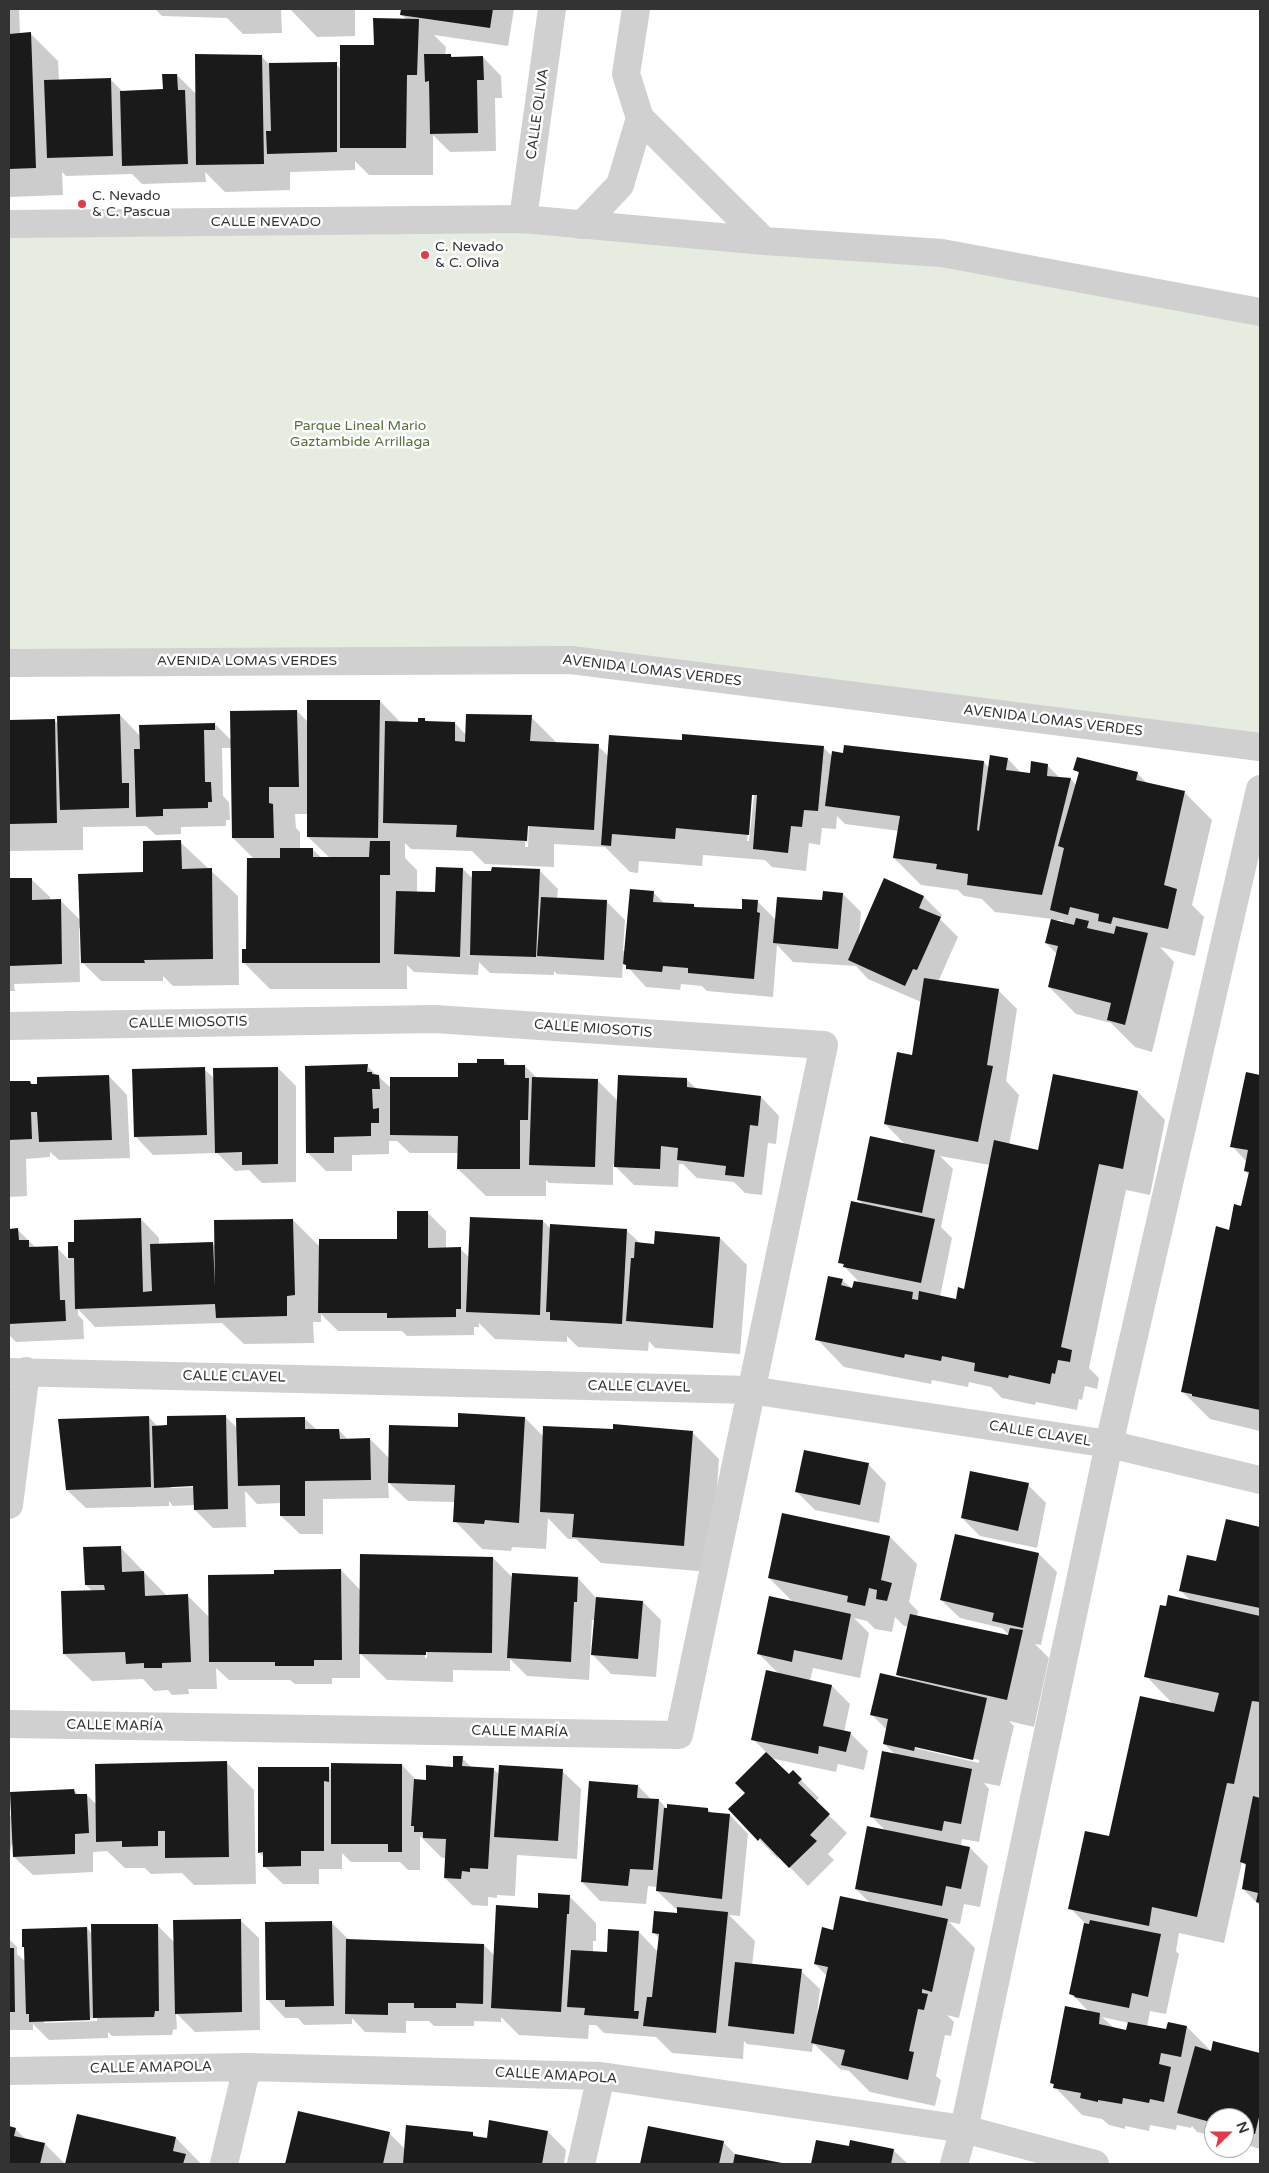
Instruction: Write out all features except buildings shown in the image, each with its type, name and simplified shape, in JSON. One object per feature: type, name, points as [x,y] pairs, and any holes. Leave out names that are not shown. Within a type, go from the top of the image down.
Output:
[{"type":"street","name":"CALLE OLIVA","points":[[523,219],[552,9]]},
{"type":"street","points":[[636,9],[626,74],[640,118],[764,241]]},
{"type":"street","points":[[582,225],[620,185],[640,118]]},
{"type":"street","name":"CALLE NEVADO","points":[[9,224],[523,219],[764,241],[942,253],[1260,312]]},
{"type":"street","name":"AVENIDA LOMAS VERDES","points":[[9,663],[571,660],[1260,747]]},
{"type":"street","points":[[954,2164],[964,2129],[1109,1444],[1260,789]]},
{"type":"street","name":"CALLE MIOSOTIS","points":[[9,1026],[435,1019],[824,1044],[750,1390]]},
{"type":"street","points":[[9,1505],[17,1372]]},
{"type":"street","name":"CALLE CLAVEL","points":[[17,1372],[750,1390],[1109,1444],[1260,1480]]},
{"type":"street","name":"CALLE MARÍA","points":[[9,1724],[679,1735],[750,1390]]},
{"type":"street","points":[[224,2164],[248,2067]]},
{"type":"street","name":"CALLE AMAPOLA","points":[[9,2071],[248,2067],[601,2076],[964,2129],[1095,2164]]},
{"type":"street","points":[[581,2164],[601,2076]]},
{"type":"green space","name":"Parque Lineal Mario Gaztambide Arrillaga","points":[[523,219],[764,241],[1260,312],[1260,747],[571,660],[9,663],[9,224]]},
{"type":"place","name":"C. Nevado & C. Pascua","points":[[82,204]]},
{"type":"place","name":"C. Nevado & C. Oliva","points":[[425,255]]}]
